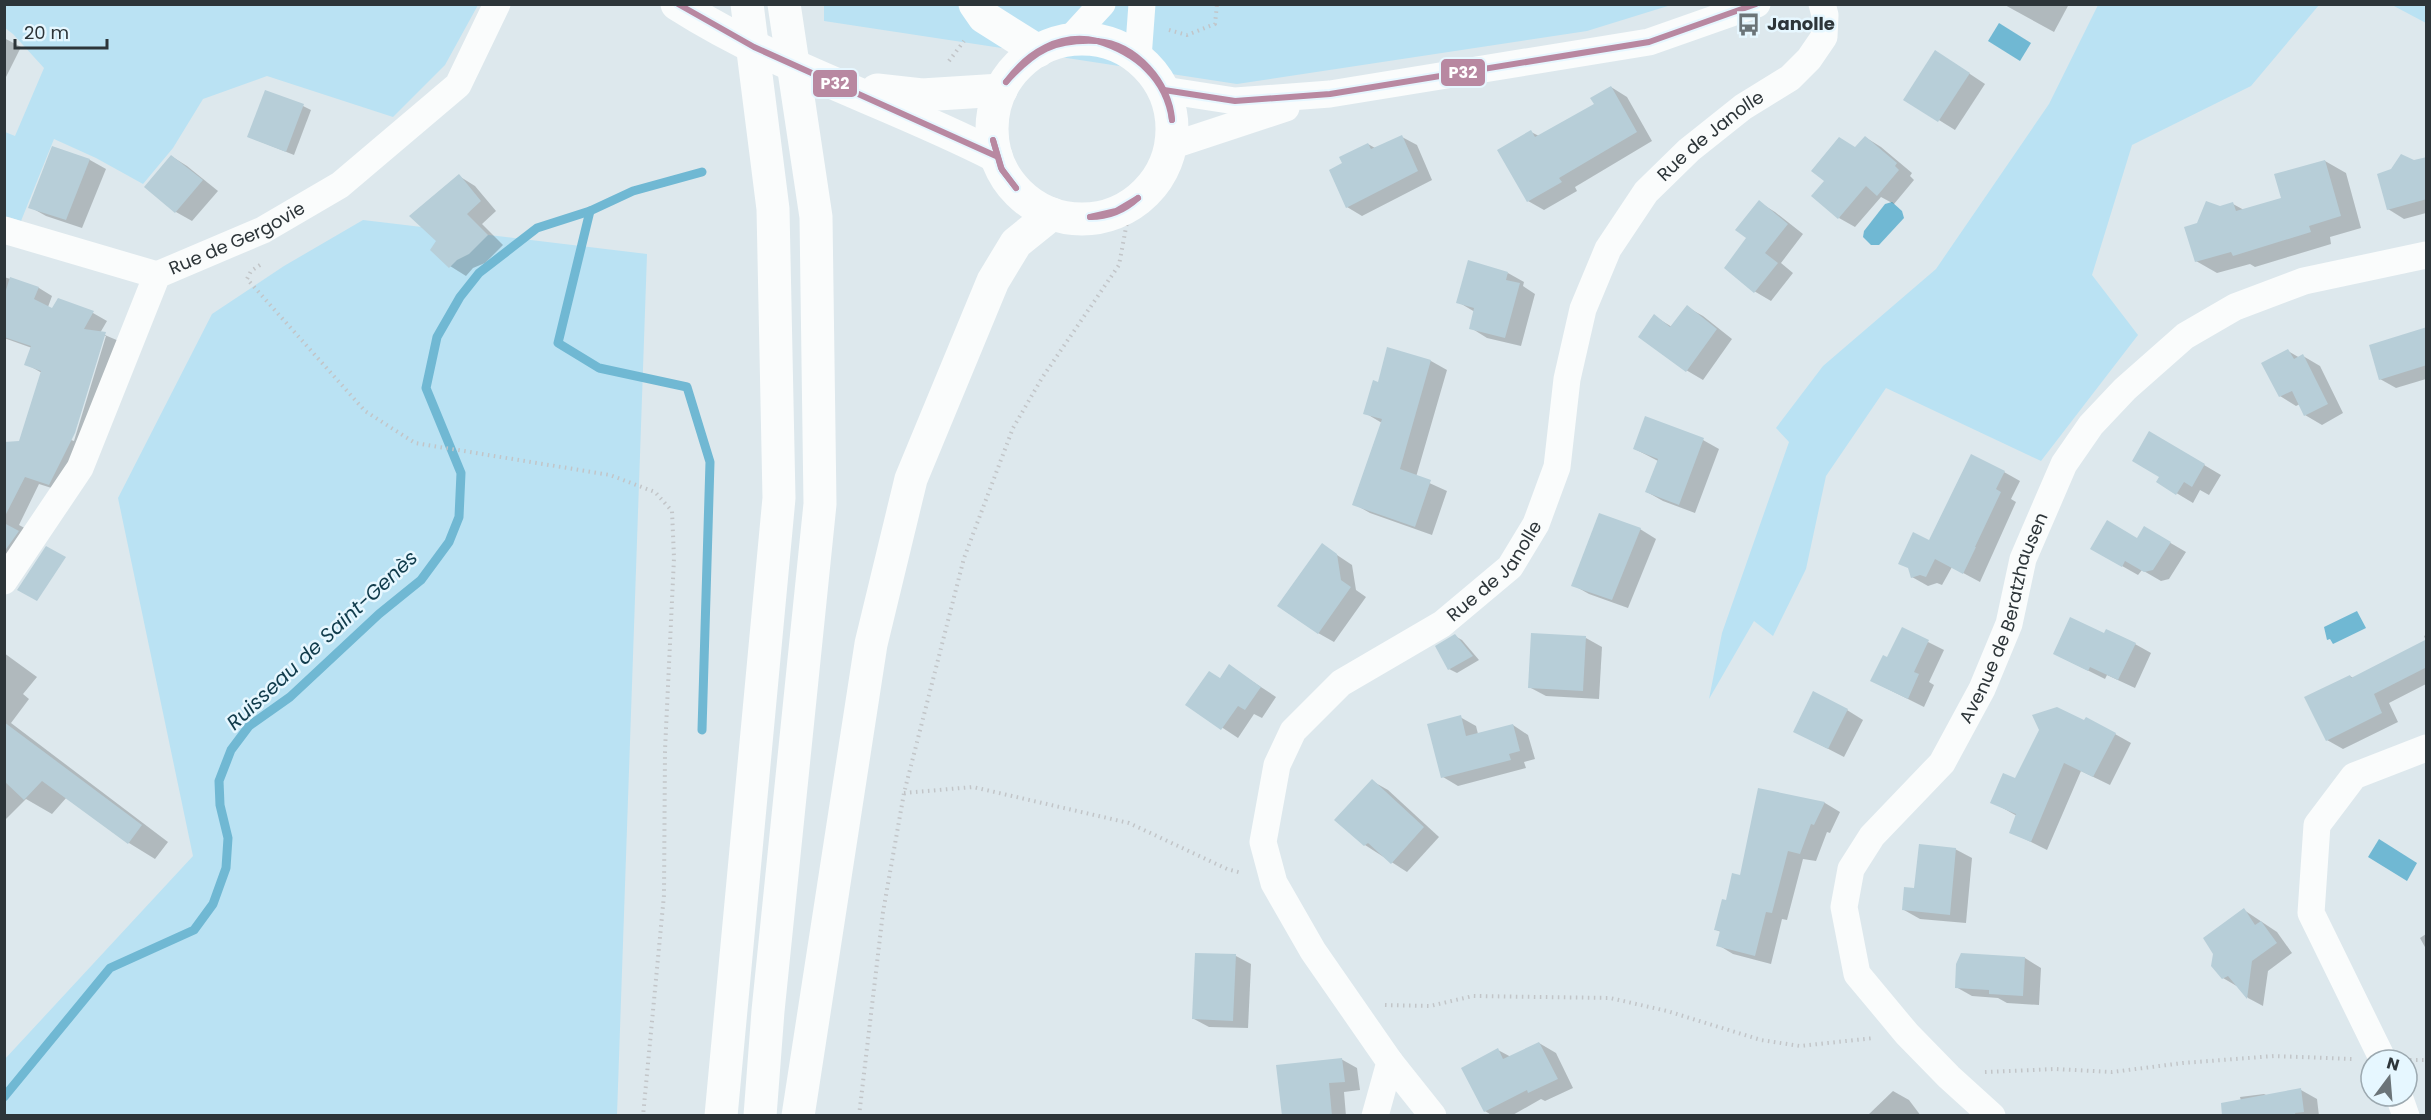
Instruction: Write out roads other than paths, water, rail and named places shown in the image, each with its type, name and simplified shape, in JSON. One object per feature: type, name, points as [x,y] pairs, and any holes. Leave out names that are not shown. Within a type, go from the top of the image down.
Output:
[{"type":"main road","points":[[677,4],[707,24],[779,60],[946,130],[996,156]]},
{"type":"main road","points":[[721,1116],[779,498],[773,209],[747,4]]},
{"type":"main road","points":[[760,1116],[768,1011],[820,504],[816,217],[784,4]]},
{"type":"main road","points":[[975,4],[984,17],[1038,51]]},
{"type":"main road","points":[[1069,40],[1093,40],[1117,46],[1138,58],[1153,73],[1164,90],[1172,117],[1171,146],[1163,170],[1149,190],[1130,206],[1105,216],[1078,219],[1052,214],[1028,201],[1008,181],[996,156],[992,134],[994,111],[1001,90],[1016,67],[1038,51],[1069,40]]},
{"type":"main road","points":[[842,87],[922,95],[1001,90]]},
{"type":"main road","points":[[798,1116],[871,644],[911,479],[993,281],[1017,243],[1052,214]]},
{"type":"street","name":"Rue de Gergovie","points":[[4,581],[80,468],[157,275],[263,230],[340,184],[458,85],[497,4]]},
{"type":"street","points":[[1069,40],[1102,4]]},
{"type":"street","points":[[1138,58],[1142,4]]},
{"type":"street","points":[[1164,90],[1235,101],[1330,94],[1649,42],[1757,4]]},
{"type":"street","name":"Rue de Janolle","points":[[1433,1116],[1390,1062],[1313,951],[1274,883],[1263,842],[1277,765],[1293,731],[1341,683],[1442,624],[1510,567],[1536,524],[1557,467],[1567,379],[1583,309],[1608,249],[1646,192],[1689,150],[1743,107],[1790,78],[1809,59],[1824,37],[1826,15],[1822,4]]},
{"type":"street","points":[[1171,146],[1330,94]]},
{"type":"street","points":[[4,230],[157,275]]},
{"type":"street","name":"Avenue de Beratzhausen","points":[[1992,1116],[1906,1034],[1857,974],[1844,907],[1851,869],[1872,836],[1942,763],[1982,689],[2009,624],[2023,559],[2064,464],[2091,425],[2126,389],[2185,336],[2235,308],[2304,281],[2427,255]]},
{"type":"street","points":[[2377,1048],[2311,913],[2316,825],[2354,776],[2427,748]]},
{"type":"street","points":[[1375,1116],[1390,1062]]},
{"type":"waterway","name":"Ruisseau de Saint-Genès","points":[[4,1097],[110,968],[194,930],[213,904],[226,868],[228,838],[220,805],[219,781],[231,750],[249,726],[290,697],[379,614],[421,580],[449,542],[459,517],[461,473],[426,388],[437,337],[460,297],[479,273],[537,228],[590,211],[633,191],[702,172]]},
{"type":"waterway","points":[[590,211],[558,343],[599,368],[687,387],[710,462],[702,730]]},
{"type":"place","name":"Janolle","points":[[1749,24]]}]
